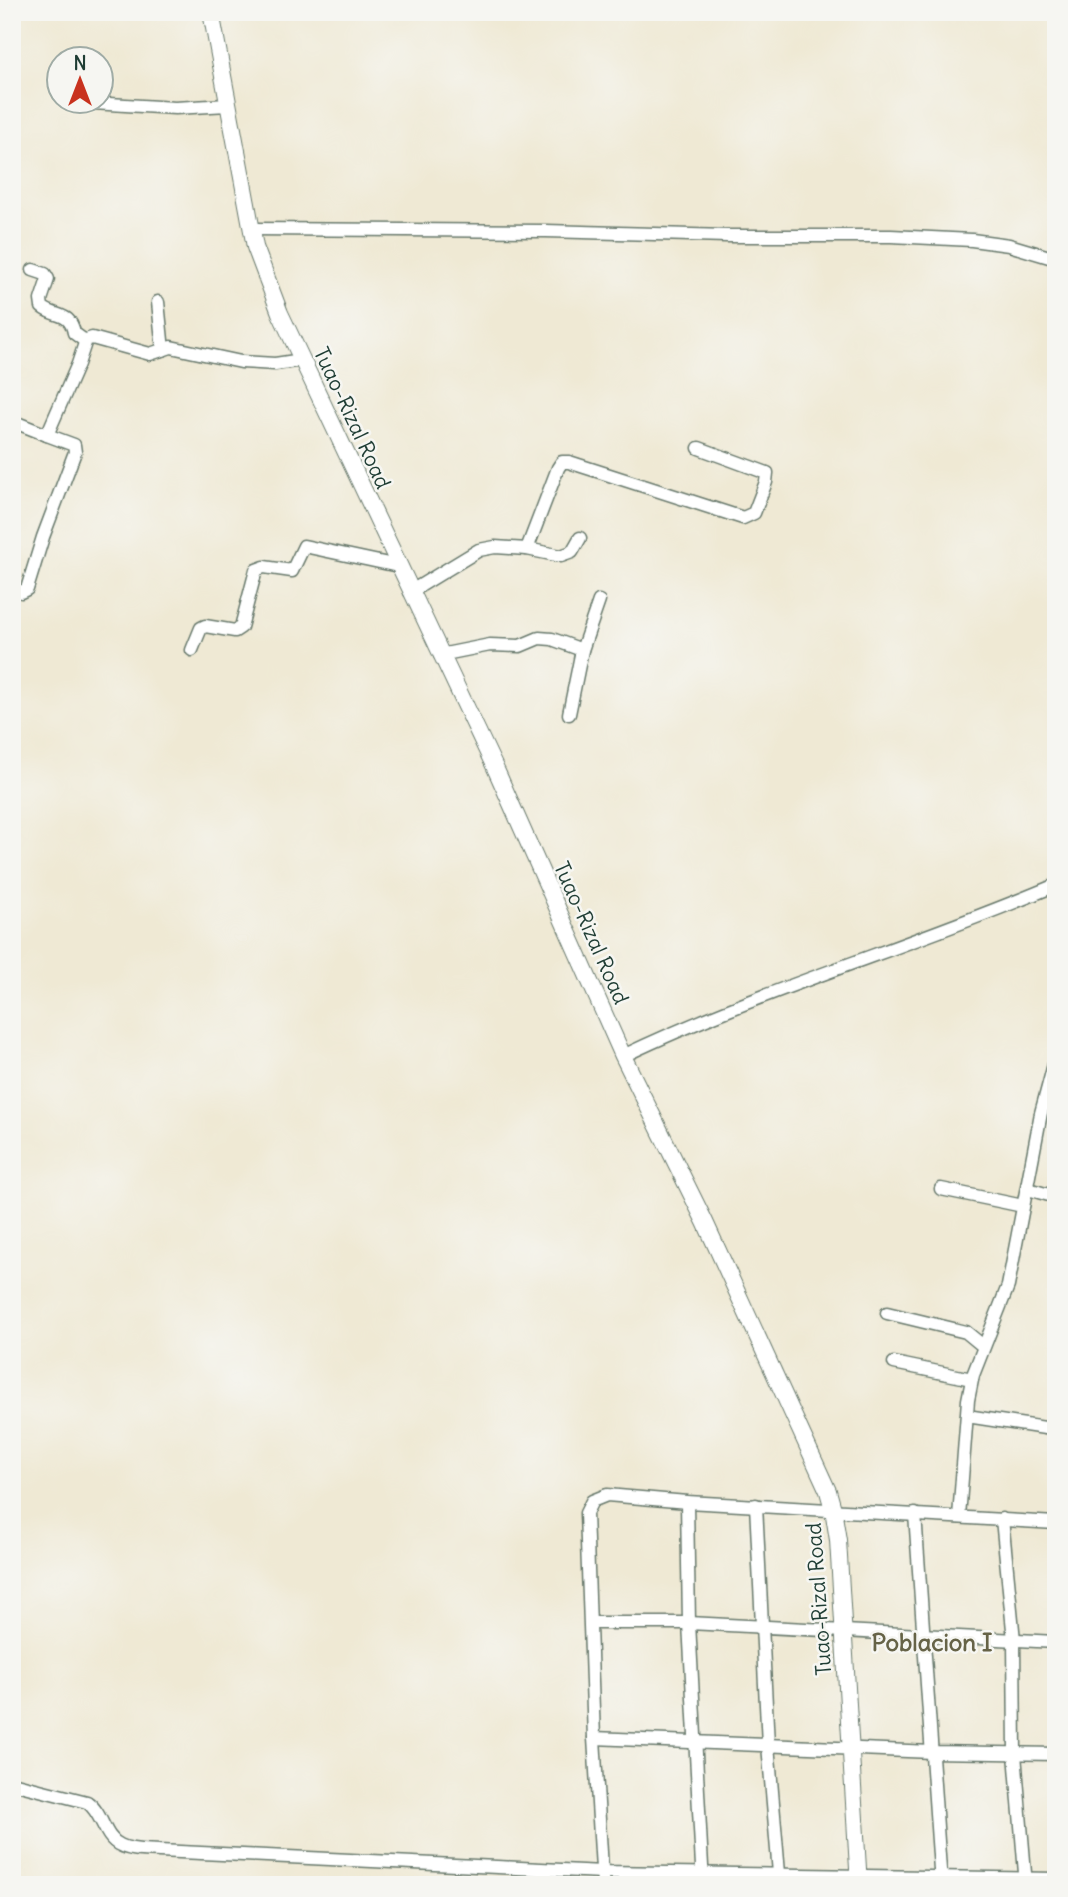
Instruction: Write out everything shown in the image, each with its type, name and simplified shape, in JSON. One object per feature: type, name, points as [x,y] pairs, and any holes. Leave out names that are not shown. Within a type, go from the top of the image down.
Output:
[{"type":"main road","name":"Tuao-Rizal Road","points":[[212,18],[251,229],[264,274],[496,772],[623,1056],[705,1222],[828,1491],[838,1540],[859,1881]]},
{"type":"street","points":[[116,104],[175,108],[228,105]]},
{"type":"street","points":[[251,229],[891,236],[972,240],[1009,245],[1056,259]]},
{"type":"street","points":[[33,270],[45,274],[48,279],[41,300],[42,307],[66,317],[74,332],[85,341]]},
{"type":"street","points":[[158,302],[163,350]]},
{"type":"street","points":[[47,435],[78,364],[85,341],[92,338],[150,354],[176,347],[241,362],[275,364],[302,360]]},
{"type":"street","points":[[12,421],[74,445],[76,449],[27,589],[21,592],[12,589]]},
{"type":"street","points":[[527,549],[562,462],[743,518],[752,514],[767,474],[699,448]]},
{"type":"street","points":[[410,592],[480,550],[495,547],[566,555],[580,538]]},
{"type":"street","points":[[192,650],[201,628],[205,626],[235,631],[241,627],[256,570],[264,567],[292,572],[304,546],[398,566]]},
{"type":"street","points":[[569,714],[582,650],[599,601]]},
{"type":"street","points":[[440,655],[490,645],[520,646],[539,638],[552,639],[582,650]]},
{"type":"street","points":[[623,1056],[736,1007],[1056,884]]},
{"type":"street","points":[[959,1517],[972,1379],[1008,1286],[1041,1113],[1056,1057]]},
{"type":"street","points":[[941,1189],[1024,1206]]},
{"type":"street","points":[[1028,1189],[1056,1197]]},
{"type":"street","points":[[887,1313],[966,1332],[984,1346]]},
{"type":"street","points":[[894,1363],[972,1379]]},
{"type":"street","points":[[967,1416],[1045,1428]]},
{"type":"street","points":[[603,1878],[594,1738],[586,1513],[592,1501],[607,1495],[1056,1523]]},
{"type":"street","points":[[687,1502],[694,1742],[703,1880]]},
{"type":"street","points":[[756,1505],[768,1745],[779,1880]]},
{"type":"street","points":[[915,1514],[940,1881]]},
{"type":"street","points":[[1002,1519],[1014,1640],[1015,1754],[1025,1882]]},
{"type":"street","points":[[591,1623],[689,1623],[1056,1642]]},
{"type":"street","points":[[594,1738],[932,1752],[1056,1754]]},
{"type":"street","points":[[12,1783],[87,1802],[99,1814],[111,1838],[122,1847],[131,1848],[603,1878],[1025,1882],[1056,1879]]},
{"type":"district","name":"Poblacion I","points":[[932,1643]]}]
